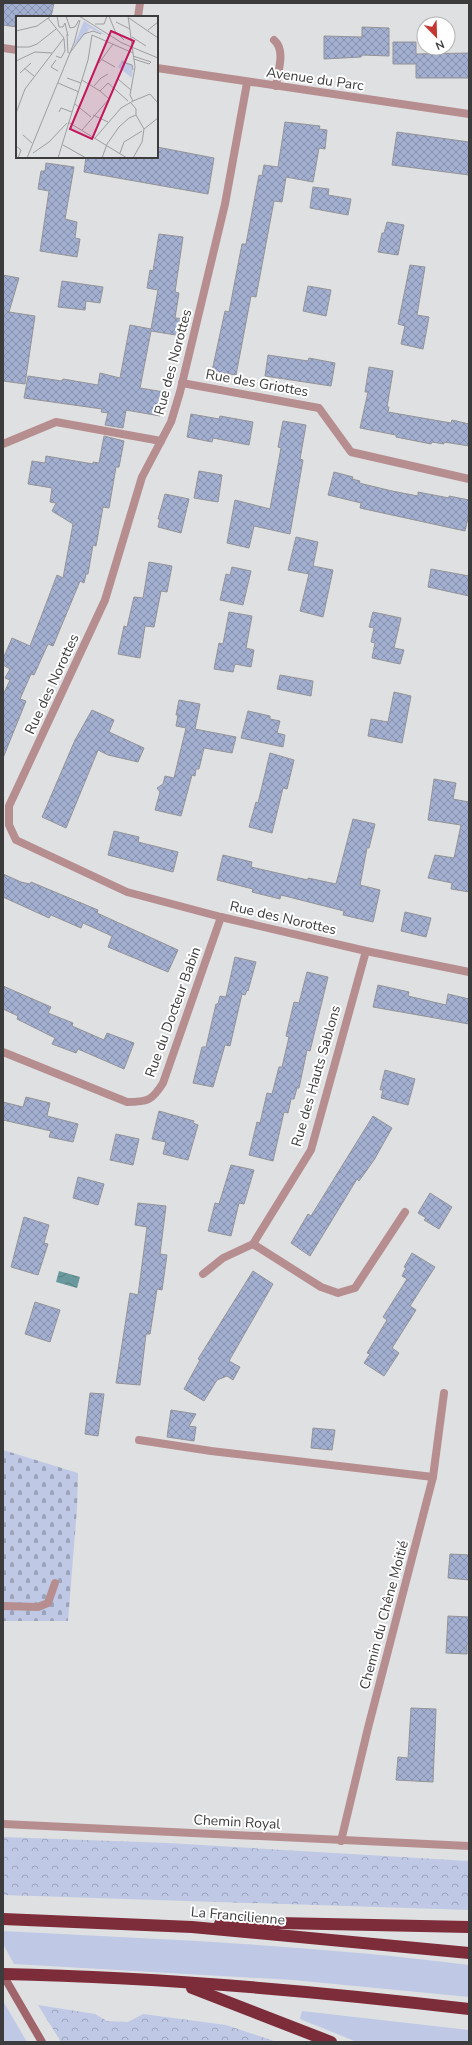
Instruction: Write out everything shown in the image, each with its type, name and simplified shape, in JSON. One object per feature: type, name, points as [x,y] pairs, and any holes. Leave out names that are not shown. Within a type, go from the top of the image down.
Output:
[{"type":"highway","name":"La Francilienne","points":[[3,1919],[192,1927],[469,1954]]},
{"type":"highway","points":[[192,1927],[236,1922],[469,1927]]},
{"type":"highway","points":[[3,1974],[180,1983],[376,1998],[469,2009]]},
{"type":"highway","points":[[180,1983],[331,2042]]},
{"type":"street","points":[[138,16],[140,3]]},
{"type":"street","points":[[274,40],[279,44],[281,50],[276,86]]},
{"type":"street","points":[[3,48],[16,50]]},
{"type":"street","name":"Avenue du Parc","points":[[158,68],[247,83],[469,114]]},
{"type":"street","name":"Rue des Norottes","points":[[247,83],[225,204],[182,383],[171,422],[142,477],[105,600],[9,806],[9,825],[16,840],[127,892],[221,917],[366,951],[469,972]]},
{"type":"street","name":"Rue des Griottes","points":[[182,383],[319,408],[351,452],[469,479]]},
{"type":"street","points":[[3,444],[56,422],[161,440]]},
{"type":"street","name":"Rue du Docteur Babin","points":[[3,1052],[127,1102],[142,1102],[154,1097],[162,1083],[221,917]]},
{"type":"street","name":"Rue des Hauts Sablons","points":[[253,1244],[311,1150],[366,951]]},
{"type":"street","points":[[203,1274],[223,1258],[253,1244],[321,1287],[338,1293],[355,1288],[405,1212]]},
{"type":"street","name":"Chemin du Chêne Moitié","points":[[341,1841],[368,1728],[433,1477],[444,1393]]},
{"type":"street","points":[[139,1440],[211,1451],[433,1477]]},
{"type":"street","points":[[3,1606],[38,1607],[48,1603],[55,1584]]},
{"type":"street","name":"Chemin Royal","points":[[3,1824],[469,1846]]},
{"type":"street","points":[[3,1974],[42,2042]]},
{"type":"green space","points":[[3,1450],[78,1473],[77,1508],[68,1621],[3,1621]]},
{"type":"green space","points":[[3,1837],[168,1843],[469,1861],[469,1910],[3,1895]]},
{"type":"green space","points":[[3,1931],[178,1940],[353,1952],[469,1965],[469,1997],[293,1980],[14,1964],[3,1944]]},
{"type":"green space","points":[[3,2001],[27,2042],[3,2042]]},
{"type":"green space","points":[[38,2005],[95,2014],[107,2021],[128,2022],[143,2014],[226,2025],[277,2042],[61,2042]]},
{"type":"green space","points":[[302,2011],[469,2030],[469,2042],[357,2042],[300,2019]]},
{"type":"water","points":[[59,1271],[80,1277],[77,1288],[56,1282]]},
{"type":"building","points":[[3,3],[54,3],[51,16],[16,16],[16,27],[3,25]]},
{"type":"building","points":[[362,27],[389,28],[389,56],[362,55],[361,57],[324,59],[324,36],[362,37]]},
{"type":"building","points":[[393,42],[416,42],[416,56],[456,56],[456,53],[469,53],[469,78],[416,78],[416,64],[393,64]]},
{"type":"building","points":[[285,122],[320,126],[319,129],[327,130],[325,149],[319,148],[313,182],[286,177],[282,202],[274,201],[256,297],[251,296],[236,375],[212,371],[225,311],[229,312],[242,244],[246,244],[259,175],[262,176],[264,165],[278,167]]},
{"type":"building","points":[[397,132],[469,142],[469,175],[392,165]]},
{"type":"building","points":[[158,147],[214,158],[208,194],[84,172],[86,158],[158,158]]},
{"type":"building","points":[[46,163],[74,167],[65,219],[77,222],[75,238],[80,239],[77,257],[40,251],[49,191],[38,189],[41,171],[45,171]]},
{"type":"building","points":[[313,187],[329,189],[328,195],[351,199],[348,215],[310,208]]},
{"type":"building","points":[[387,222],[404,225],[398,255],[378,252],[382,233],[384,233]]},
{"type":"building","points":[[159,234],[183,237],[175,292],[179,293],[175,318],[186,319],[182,336],[151,331],[140,388],[164,392],[160,416],[126,410],[123,428],[105,425],[108,413],[101,412],[102,409],[24,398],[28,376],[62,381],[63,379],[98,385],[100,373],[120,378],[130,325],[151,329],[158,290],[147,288],[150,270],[153,271]]},
{"type":"building","points":[[410,265],[425,267],[417,315],[429,317],[423,349],[401,344],[405,326],[398,324]]},
{"type":"building","points":[[3,275],[19,278],[9,312],[35,316],[25,384],[3,381]]},
{"type":"building","points":[[62,281],[103,287],[100,303],[86,301],[85,310],[58,307]]},
{"type":"building","points":[[308,286],[331,290],[326,316],[303,311]]},
{"type":"building","points":[[268,355],[308,361],[309,358],[335,363],[331,386],[265,376]]},
{"type":"building","points":[[369,367],[393,371],[387,407],[389,407],[388,412],[451,423],[452,420],[469,424],[469,446],[444,442],[444,444],[432,442],[431,444],[360,428],[368,392],[365,392]]},
{"type":"building","points":[[191,414],[219,419],[220,416],[253,422],[249,445],[213,438],[212,442],[187,437]]},
{"type":"building","points":[[283,421],[306,425],[300,459],[303,460],[290,534],[254,526],[249,548],[227,543],[235,500],[270,509],[281,448],[278,447]]},
{"type":"building","points":[[104,436],[124,441],[119,467],[116,467],[109,508],[103,507],[96,546],[93,545],[88,574],[86,574],[84,583],[80,581],[53,646],[48,644],[34,675],[31,674],[20,699],[26,701],[3,758],[3,695],[10,680],[5,678],[10,669],[3,665],[3,659],[12,638],[30,646],[57,575],[63,578],[73,524],[52,511],[56,503],[50,502],[52,488],[28,484],[32,461],[45,463],[46,456],[93,464],[93,462],[99,463]]},
{"type":"building","points":[[199,471],[222,475],[218,502],[194,498]]},
{"type":"building","points":[[334,472],[353,477],[352,479],[360,481],[359,483],[392,491],[418,496],[418,492],[469,500],[469,514],[465,531],[360,508],[361,503],[328,495]]},
{"type":"building","points":[[165,494],[189,499],[181,533],[158,527],[160,519],[158,519]]},
{"type":"building","points":[[296,537],[318,542],[313,566],[333,570],[323,617],[300,611],[309,574],[288,570]]},
{"type":"building","points":[[149,562],[172,566],[167,592],[161,591],[154,627],[145,626],[140,658],[118,654],[124,626],[127,627],[134,597],[143,598]]},
{"type":"building","points":[[232,567],[251,571],[243,605],[220,600],[226,574],[230,575]]},
{"type":"building","points":[[431,569],[469,576],[469,596],[428,587]]},
{"type":"building","points":[[229,612],[252,616],[246,648],[254,650],[251,667],[235,664],[233,672],[214,669],[219,643],[223,644]]},
{"type":"building","points":[[373,612],[401,618],[394,648],[404,650],[400,664],[372,658],[375,643],[371,642],[374,628],[369,627]]},
{"type":"building","points":[[280,675],[313,681],[311,696],[277,689]]},
{"type":"building","points":[[394,692],[411,696],[402,743],[368,736],[371,719],[388,722]]},
{"type":"building","points":[[179,700],[200,704],[195,729],[236,737],[232,753],[204,748],[199,769],[196,769],[195,776],[192,775],[181,816],[155,810],[160,792],[157,788],[163,784],[165,776],[174,778],[186,728],[176,726],[178,715],[176,715]]},
{"type":"building","points":[[92,710],[114,720],[109,732],[144,748],[138,762],[108,755],[98,750],[66,828],[42,817],[75,740]]},
{"type":"building","points":[[248,711],[270,716],[270,719],[280,721],[277,733],[285,735],[283,747],[241,738]]},
{"type":"building","points":[[270,753],[294,760],[287,789],[283,788],[272,833],[249,827],[256,802],[258,803]]},
{"type":"building","points":[[434,779],[456,783],[453,799],[469,802],[469,892],[451,889],[452,883],[428,878],[435,855],[454,858],[461,825],[428,820]]},
{"type":"building","points":[[353,819],[375,824],[369,848],[367,848],[360,885],[380,890],[373,922],[343,915],[344,911],[281,895],[280,899],[252,892],[253,889],[217,880],[223,855],[252,862],[251,867],[308,880],[308,878],[336,884]]},
{"type":"building","points":[[114,831],[139,837],[138,842],[178,852],[173,872],[108,855]]},
{"type":"building","points":[[3,874],[21,882],[30,884],[31,882],[98,910],[97,913],[178,950],[168,972],[108,947],[112,936],[83,923],[81,928],[51,915],[49,918],[3,897]]},
{"type":"building","points":[[405,912],[431,918],[426,937],[401,931]]},
{"type":"building","points":[[235,957],[256,962],[248,991],[247,990],[245,995],[242,994],[230,1046],[225,1045],[213,1087],[193,1083],[202,1047],[206,1047],[216,1004],[218,1004],[220,996],[226,997]]},
{"type":"building","points":[[307,972],[328,977],[310,1051],[307,1050],[299,1088],[297,1088],[294,1099],[291,1099],[288,1113],[284,1112],[273,1161],[249,1155],[257,1122],[260,1123],[267,1093],[272,1094],[279,1067],[282,1067],[289,1037],[286,1036],[294,1002],[299,1003]]},
{"type":"building","points":[[378,985],[409,992],[408,996],[446,1005],[448,994],[469,999],[469,1024],[373,1007]]},
{"type":"building","points":[[3,986],[51,1007],[48,1013],[73,1023],[72,1026],[104,1040],[107,1033],[134,1043],[124,1069],[78,1049],[76,1053],[52,1044],[55,1038],[17,1019],[18,1016],[3,1009]]},
{"type":"building","points":[[385,1070],[415,1079],[408,1105],[381,1098],[383,1090],[380,1090]]},
{"type":"building","points":[[26,1097],[50,1103],[47,1116],[78,1124],[73,1142],[49,1137],[51,1131],[3,1120],[3,1102],[23,1107]]},
{"type":"building","points":[[159,1111],[194,1121],[193,1123],[198,1125],[188,1160],[163,1154],[166,1142],[152,1139]]},
{"type":"building","points":[[373,1116],[392,1128],[374,1160],[359,1181],[357,1179],[310,1256],[291,1243],[308,1214],[311,1216]]},
{"type":"building","points":[[116,1134],[139,1139],[133,1165],[110,1160]]},
{"type":"building","points":[[231,1165],[254,1170],[244,1204],[239,1203],[231,1236],[208,1231],[215,1203],[219,1204]]},
{"type":"building","points":[[78,1177],[104,1184],[98,1205],[73,1198]]},
{"type":"building","points":[[430,1193],[452,1207],[439,1229],[424,1220],[426,1218],[418,1213]]},
{"type":"building","points":[[138,1203],[166,1206],[160,1254],[167,1255],[162,1290],[157,1289],[150,1334],[146,1334],[140,1385],[116,1383],[130,1293],[138,1295],[147,1227],[135,1225]]},
{"type":"building","points":[[24,1217],[49,1225],[44,1243],[48,1244],[38,1275],[11,1267]]},
{"type":"building","points":[[412,1253],[435,1267],[410,1306],[416,1310],[392,1348],[399,1353],[384,1376],[364,1363],[370,1354],[367,1353],[387,1320],[383,1317],[407,1279],[402,1276],[406,1268],[404,1267]]},
{"type":"building","points":[[253,1271],[273,1284],[229,1361],[240,1367],[233,1380],[227,1376],[217,1380],[204,1401],[184,1389],[200,1360],[198,1359]]},
{"type":"building","points":[[35,1302],[60,1310],[50,1342],[25,1334]]},
{"type":"building","points":[[90,1393],[104,1394],[98,1436],[85,1434]]},
{"type":"building","points":[[171,1410],[196,1414],[189,1426],[196,1427],[194,1441],[167,1437]]},
{"type":"building","points":[[313,1428],[335,1430],[332,1450],[311,1448]]},
{"type":"building","points":[[450,1554],[469,1555],[469,1580],[448,1578]]},
{"type":"building","points":[[448,1616],[469,1617],[469,1645],[467,1644],[467,1654],[446,1653]]},
{"type":"building","points":[[411,1708],[436,1709],[433,1782],[396,1780],[398,1757],[408,1758]]}]
